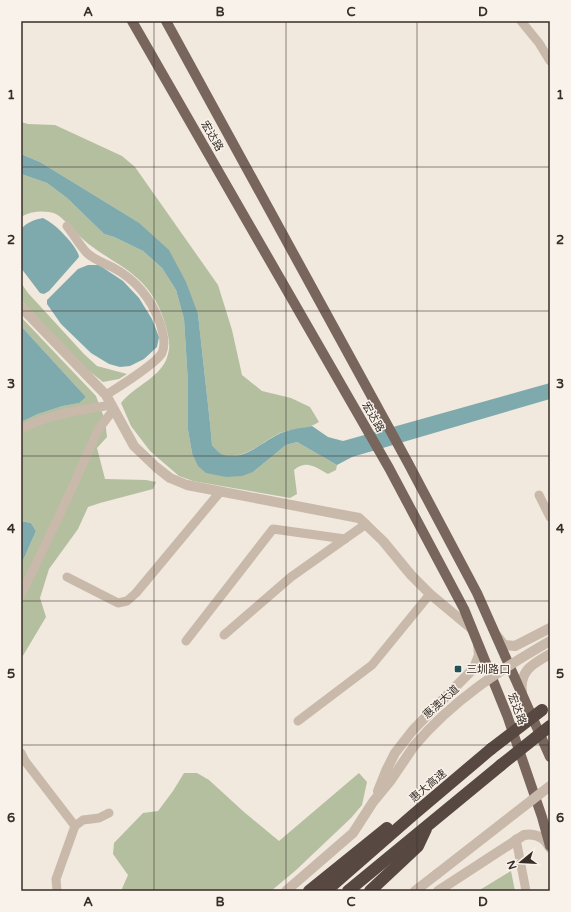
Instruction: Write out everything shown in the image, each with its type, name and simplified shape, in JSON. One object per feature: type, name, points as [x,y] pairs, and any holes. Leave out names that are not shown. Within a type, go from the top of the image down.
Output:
[{"type":"highway","name":"惠大高速","points":[[326,891],[491,749],[546,708]]},
{"type":"highway","points":[[348,891],[550,726]]},
{"type":"highway","points":[[309,891],[383,830],[413,815]]},
{"type":"highway","points":[[370,891],[418,846],[428,825]]},
{"type":"main road","name":"宏达路","points":[[132,21],[389,468],[464,609],[507,715],[542,817],[550,847]]},
{"type":"main road","name":"宏达路","points":[[166,21],[407,460],[477,593],[547,746],[550,757]]},
{"type":"street","points":[[521,21],[539,43],[550,61]]},
{"type":"street","points":[[68,226],[88,254],[114,268],[135,282],[157,314],[162,329],[164,342],[161,354],[143,371],[106,395]]},
{"type":"street","points":[[21,307],[106,395],[134,446],[156,468],[170,478],[187,485],[220,492],[359,518],[383,541],[430,594],[472,629]]},
{"type":"street","points":[[21,429],[35,422],[71,412],[113,407]]},
{"type":"street","points":[[21,595],[68,499],[98,430],[113,407]]},
{"type":"street","points":[[67,578],[118,603],[127,601],[136,593],[220,492]]},
{"type":"street","points":[[539,494],[550,517]]},
{"type":"street","points":[[224,635],[291,577],[366,524]]},
{"type":"street","points":[[186,641],[273,529],[345,539]]},
{"type":"street","points":[[298,721],[372,665],[430,594]]},
{"type":"street","points":[[497,636],[504,644],[515,646],[550,628]]},
{"type":"street","name":"惠澳大道","points":[[373,802],[391,780],[414,746],[434,724],[465,696],[504,668],[550,641]]},
{"type":"street","points":[[286,891],[353,833],[373,802],[395,753],[413,730],[474,668],[479,655],[478,645]]},
{"type":"street","points":[[522,693],[522,678],[527,669],[550,654]]},
{"type":"street","points":[[21,753],[25,761],[75,826]]},
{"type":"street","points":[[415,891],[550,786]]},
{"type":"street","points":[[57,891],[56,879],[75,826],[83,820],[99,818],[109,813]]},
{"type":"street","points":[[438,891],[516,839],[528,834],[537,835],[546,841],[550,847]]},
{"type":"street","points":[[516,839],[526,891]]},
{"type":"green space","points":[[21,122],[28,124],[55,125],[122,156],[135,167],[218,285],[232,330],[242,375],[262,391],[291,398],[310,407],[319,422],[305,428],[280,433],[246,453],[238,455],[223,455],[212,445],[198,314],[138,222],[40,162],[21,154]]},
{"type":"green space","points":[[21,174],[47,183],[67,198],[104,234],[114,237],[143,251],[162,268],[176,290],[184,319],[188,383],[188,430],[192,453],[253,472],[286,445],[297,442],[337,465],[336,470],[328,474],[315,467],[303,465],[294,470],[297,494],[290,498],[193,481],[179,476],[150,451],[131,426],[121,403],[155,375],[165,362],[169,350],[169,340],[159,307],[147,288],[137,278],[86,242],[56,214],[38,212],[29,213],[21,217]]},
{"type":"green space","points":[[21,283],[28,293],[84,354],[97,366],[127,374],[119,379],[103,382],[83,366],[21,300]]},
{"type":"green space","points":[[21,317],[96,396],[105,420],[107,437],[97,448],[105,479],[146,480],[156,482],[153,489],[88,507],[78,529],[49,569],[40,598],[46,617],[21,659],[21,565],[36,531],[31,523],[21,521],[21,422],[38,414],[78,403],[86,397],[21,326]]},
{"type":"green space","points":[[184,773],[197,773],[209,780],[279,841],[359,773],[367,782],[362,805],[351,818],[295,871],[271,891],[121,891],[128,875],[113,854],[114,843],[143,813],[158,811]]},
{"type":"green space","points":[[511,871],[515,891],[478,891]]},
{"type":"water","points":[[21,154],[40,162],[138,222],[169,250],[186,282],[198,314],[212,445],[222,454],[232,456],[247,453],[281,433],[312,426],[328,437],[343,441],[550,383],[550,399],[352,457],[337,465],[297,442],[286,445],[253,472],[242,476],[226,477],[206,473],[198,466],[192,453],[188,430],[188,383],[184,319],[176,290],[162,268],[143,251],[114,237],[104,234],[67,198],[47,183],[21,174]]},
{"type":"water","points":[[43,218],[63,234],[76,249],[79,257],[49,291],[44,294],[40,293],[21,268],[21,229],[31,222]]},
{"type":"water","points":[[88,265],[99,265],[123,281],[139,298],[152,319],[159,337],[157,347],[144,359],[130,366],[120,367],[109,364],[91,353],[61,324],[47,304],[47,300],[78,269]]},
{"type":"water","points":[[21,326],[86,397],[79,403],[63,406],[38,414],[21,422]]},
{"type":"water","points":[[21,521],[31,523],[36,531],[21,565]]},
{"type":"place","name":"三圳路口","points":[[458,669]]}]
